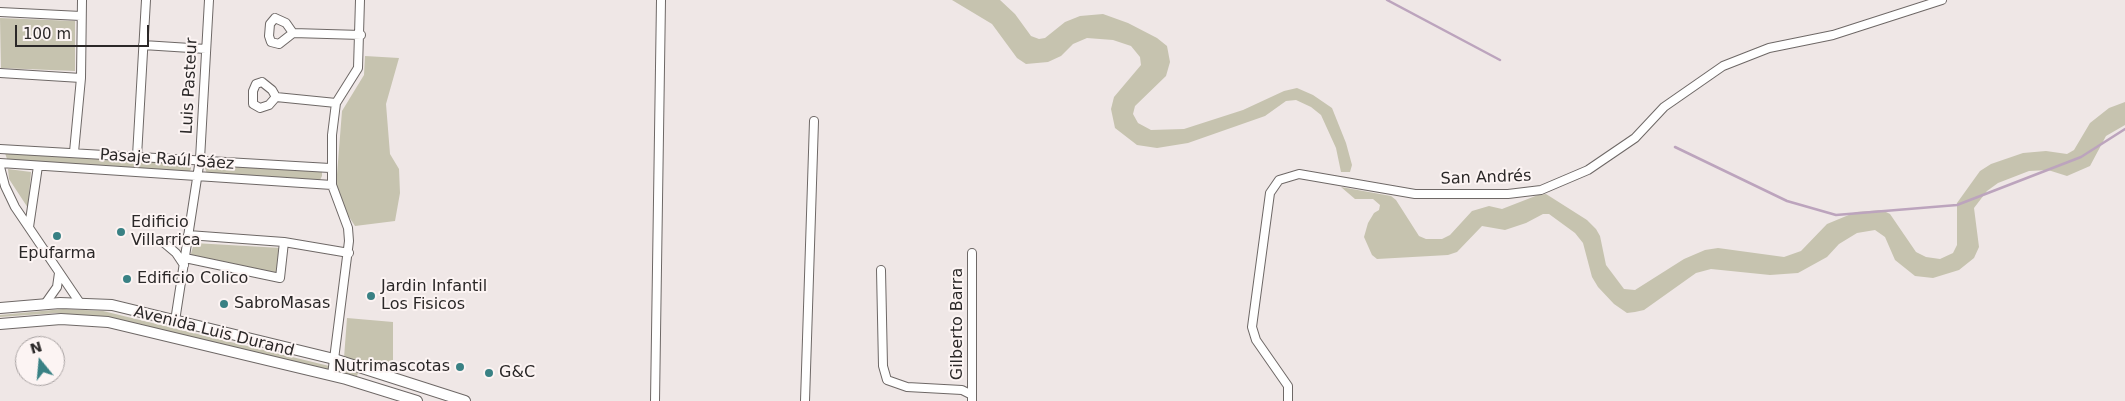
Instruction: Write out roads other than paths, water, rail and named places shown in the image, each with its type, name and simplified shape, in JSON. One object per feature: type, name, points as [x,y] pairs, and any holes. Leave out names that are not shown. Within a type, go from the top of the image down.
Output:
[{"type":"street","points":[[74,152],[81,78],[82,0]]},
{"type":"street","points":[[137,156],[146,0]]},
{"type":"street","name":"Luis Pasteur","points":[[175,321],[200,158],[209,0]]},
{"type":"street","points":[[332,375],[349,253],[348,228],[332,185],[330,168],[336,103],[358,68],[361,36],[360,0]]},
{"type":"street","points":[[655,401],[661,0]]},
{"type":"street","name":"San Andrés","points":[[1288,401],[1288,386],[1256,340],[1252,327],[1270,193],[1279,180],[1299,174],[1415,194],[1508,194],[1542,190],[1588,170],[1635,138],[1664,107],[1723,66],[1770,48],[1833,35],[1942,0]]},
{"type":"street","points":[[0,12],[81,16]]},
{"type":"street","points":[[293,33],[361,36]]},
{"type":"street","points":[[143,45],[206,49]]},
{"type":"street","points":[[0,73],[81,78]]},
{"type":"street","points":[[276,98],[336,103]]},
{"type":"street","points":[[806,401],[814,121]]},
{"type":"street","name":"Pasaje Raúl Sáez","points":[[0,149],[200,158],[330,168]]},
{"type":"street","points":[[0,165],[10,196],[80,303]]},
{"type":"street","name":"Pasaje Raúl Sáez","points":[[0,165],[197,175],[332,185]]},
{"type":"street","points":[[29,227],[38,166]]},
{"type":"street","points":[[188,235],[284,242],[349,253]]},
{"type":"street","points":[[164,242],[184,262],[280,278],[284,242]]},
{"type":"street","name":"Gilberto Barra","points":[[972,253],[972,398]]},
{"type":"street","name":"Gilberto Barra","points":[[881,270],[884,366],[887,380],[906,387],[962,390],[972,398]]},
{"type":"street","points":[[45,304],[57,287],[60,273]]},
{"type":"street","name":"Avenida Luis Durand","points":[[0,308],[80,303],[112,305],[334,359],[465,401]]},
{"type":"street","name":"Avenida Luis Durand","points":[[0,324],[61,319],[108,322],[332,375],[417,401]]},
{"type":"waterway","points":[[1387,0],[1500,60]]},
{"type":"waterway","points":[[1675,147],[1787,201],[1836,215],[1957,205],[2081,157],[2125,129]]},
{"type":"place","name":"Edificio Villarrica","points":[[121,232]]},
{"type":"place","name":"Epufarma","points":[[57,236]]},
{"type":"place","name":"Edificio Colico","points":[[127,279]]},
{"type":"place","name":"Jardin Infantil Los Fisicos","points":[[371,296]]},
{"type":"place","name":"SabroMasas","points":[[224,304]]},
{"type":"place","name":"Nutrimascotas","points":[[460,367]]},
{"type":"place","name":"G&C","points":[[489,373]]}]
